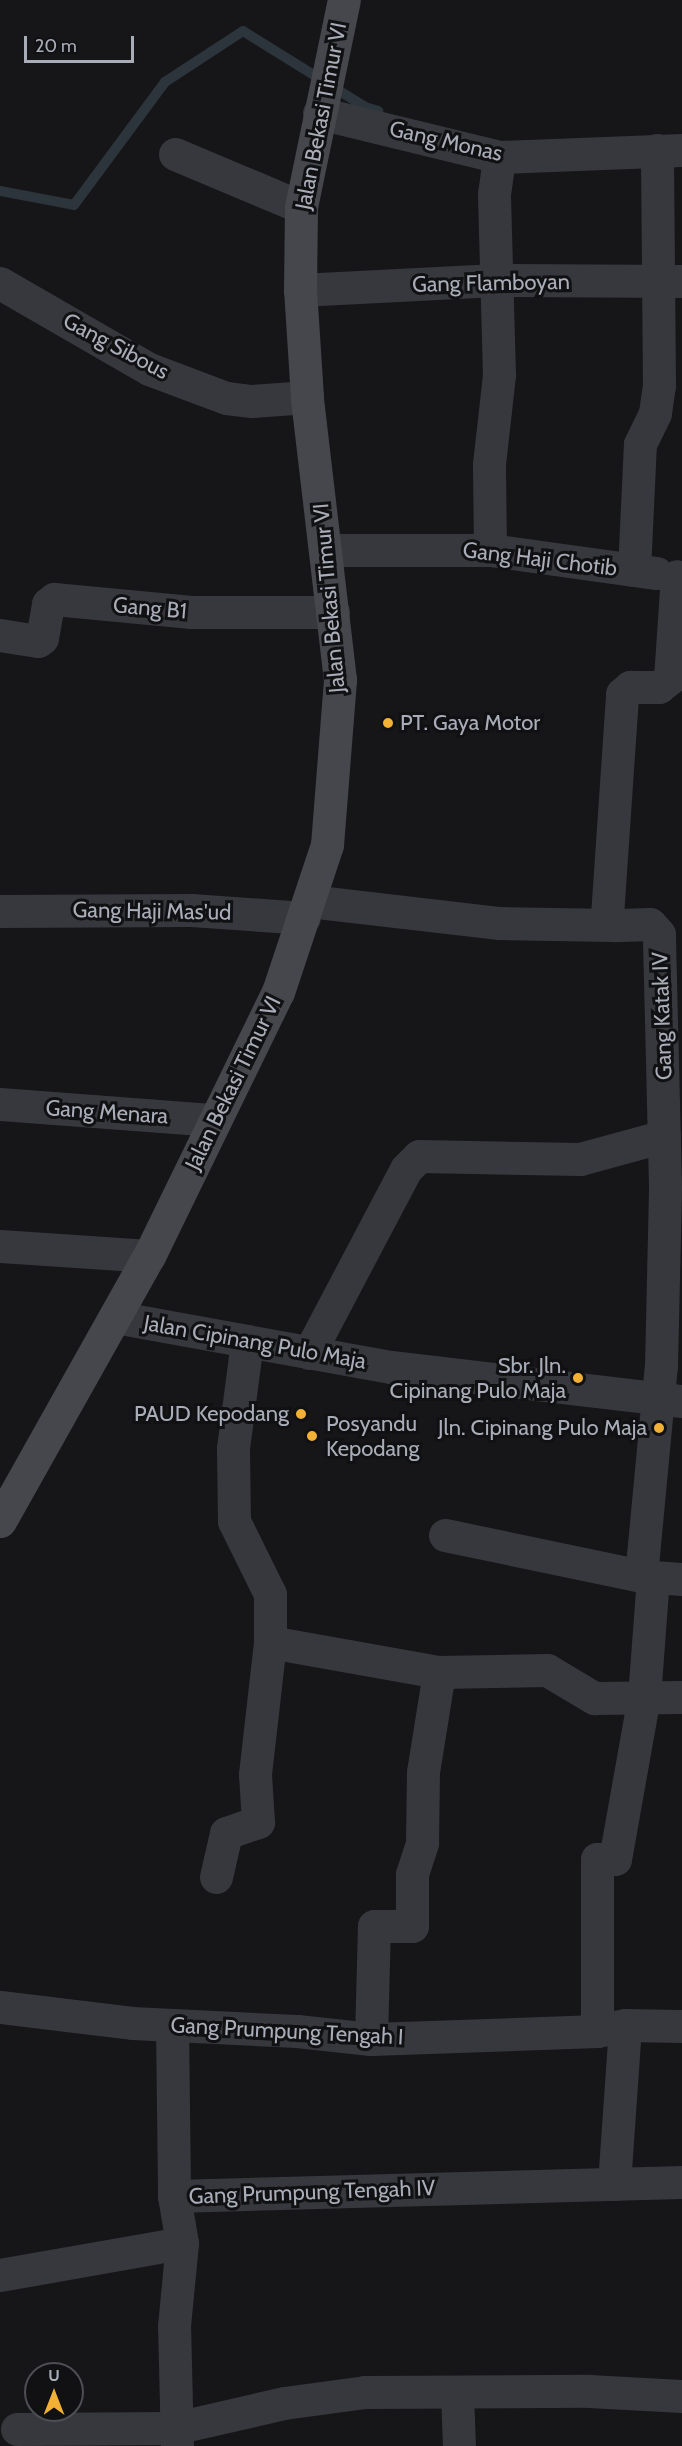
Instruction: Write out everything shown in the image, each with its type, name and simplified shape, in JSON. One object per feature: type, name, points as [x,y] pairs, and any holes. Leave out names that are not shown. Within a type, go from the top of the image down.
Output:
[{"type":"street","name":"Jalan Bekasi Timur VI","points":[[0,1521],[149,1256],[278,992],[327,845],[335,790],[340,680],[307,397],[300,290],[301,207],[344,0]]},
{"type":"street","name":"Gang Monas","points":[[320,111],[499,157],[670,150]]},
{"type":"street","points":[[634,570],[640,444],[654,413],[671,281],[670,150]]},
{"type":"street","points":[[175,153],[301,207]]},
{"type":"street","points":[[490,550],[489,464],[499,375],[494,194],[499,157]]},
{"type":"street","name":"Gang Flamboyan","points":[[300,290],[496,280],[671,281]]},
{"type":"street","name":"Gang Sibous","points":[[0,283],[149,369],[215,394],[252,401],[307,397]]},
{"type":"street","name":"Gang Haji Chotib","points":[[326,550],[490,550],[680,577]]},
{"type":"street","points":[[613,925],[607,916],[622,694],[630,687],[659,687],[670,678],[680,577]]},
{"type":"street","name":"Gang B1","points":[[0,635],[38,641],[42,638],[48,604],[54,599],[191,612],[333,612]]},
{"type":"street","name":"Gang Haji Mas'ud","points":[[0,911],[307,910],[500,923],[613,925]]},
{"type":"street","name":"Gang Katak IV","points":[[611,2028],[597,1859],[615,1859],[644,1697],[659,1577],[671,1399],[664,1136],[671,994],[658,928],[650,924],[613,925]]},
{"type":"street","name":"Gang Menara","points":[[0,1104],[214,1120]]},
{"type":"street","points":[[309,1353],[411,1161],[434,1155],[580,1160],[664,1136]]},
{"type":"street","points":[[0,1246],[149,1256]]},
{"type":"street","name":"Jalan Cipinang Pulo Maja","points":[[115,1317],[309,1353],[671,1399]]},
{"type":"street","points":[[216,1877],[226,1833],[258,1822],[255,1774],[270,1642],[270,1594],[234,1521],[233,1448],[247,1341]]},
{"type":"street","points":[[445,1535],[659,1577]]},
{"type":"street","points":[[270,1642],[439,1672],[547,1670],[594,1698],[682,1697]]},
{"type":"street","points":[[371,2039],[374,1926],[412,1926],[412,1874],[422,1844],[423,1772],[439,1672]]},
{"type":"street","name":"Gang Prumpung Tengah I","points":[[0,2007],[172,2025],[297,2031],[371,2039],[682,2026]]},
{"type":"street","points":[[172,2025],[174,2196]]},
{"type":"street","points":[[611,2028],[614,2184]]},
{"type":"street","name":"Gang Prumpung Tengah IV","points":[[176,2437],[174,2326],[182,2243],[174,2196],[682,2182]]},
{"type":"street","points":[[0,2275],[182,2243]]},
{"type":"street","points":[[17,2429],[176,2437],[284,2403],[364,2392],[682,2396]]},
{"type":"street","points":[[457,2392],[459,2446]]},
{"type":"waterway","points":[[0,191],[74,205],[165,82],[243,31],[365,107],[378,111]]},
{"type":"place","name":"PT. Gaya Motor","points":[[388,723]]},
{"type":"place","name":"Sbr. Jln. Cipinang Pulo Maja","points":[[578,1378]]},
{"type":"place","name":"PAUD Kepodang","points":[[301,1414]]},
{"type":"place","name":"Jln. Cipinang Pulo Maja","points":[[659,1428]]},
{"type":"place","name":"Posyandu Kepodang","points":[[312,1436]]}]
